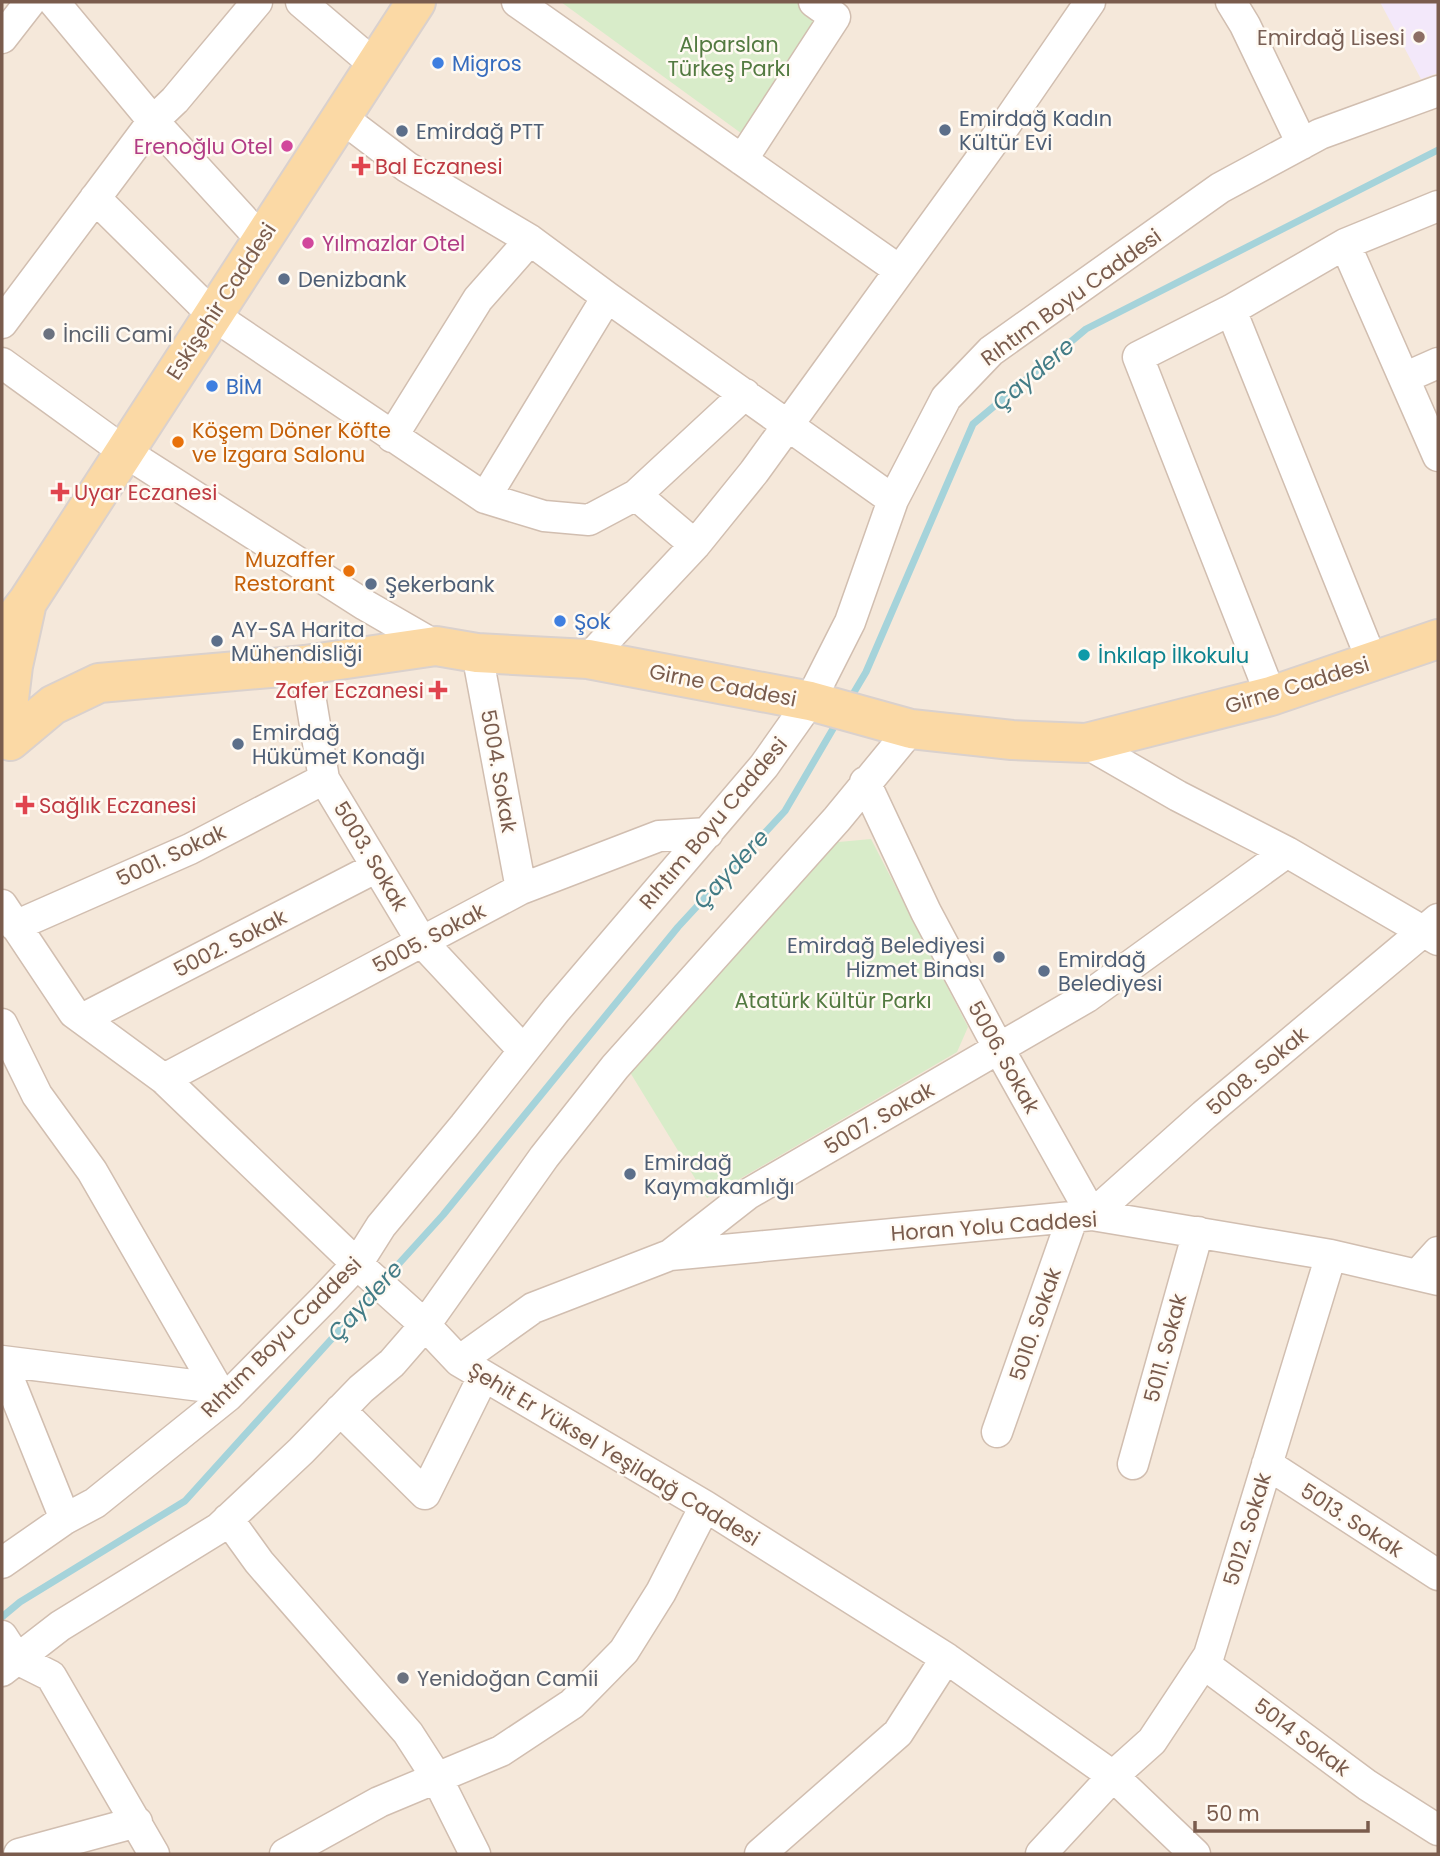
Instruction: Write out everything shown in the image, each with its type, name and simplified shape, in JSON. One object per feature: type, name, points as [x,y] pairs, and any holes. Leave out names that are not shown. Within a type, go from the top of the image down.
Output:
[{"type":"main road","name":"Eskişehir Caddesi","points":[[2,635],[125,452],[416,2]]},
{"type":"main road","name":"Eskişehir Caddesi","points":[[4,734],[13,666],[27,601]]},
{"type":"main road","name":"Girne Caddesi","points":[[4,734],[53,705],[99,684],[305,665],[436,646],[477,653],[588,659],[810,701],[900,726],[1012,740],[1086,743],[1271,696],[1438,639]]},
{"type":"street","points":[[2,38],[30,2]]},
{"type":"street","points":[[54,2],[153,121],[261,239]]},
{"type":"street","points":[[2,323],[153,121],[175,100],[257,2]]},
{"type":"street","points":[[301,2],[375,65]]},
{"type":"street","points":[[517,2],[900,271]]},
{"type":"street","points":[[742,160],[835,17],[814,2]]},
{"type":"street","points":[[588,659],[695,545],[789,426],[1090,2]]},
{"type":"street","points":[[1231,2],[1245,25],[1302,144]]},
{"type":"street","name":"Rıhtım Boyu Caddesi","points":[[2,1563],[65,1519],[95,1503],[223,1392],[357,1264],[381,1226],[523,1050],[764,766],[810,701],[850,622],[893,500],[946,398],[991,351],[1220,188],[1321,134],[1438,91]]},
{"type":"street","points":[[341,117],[407,167],[530,240],[607,298],[893,500]]},
{"type":"street","points":[[95,198],[213,315],[485,498],[544,516],[589,520],[636,495],[745,394]]},
{"type":"street","points":[[1271,696],[1138,357],[1231,310],[1345,244],[1438,206]]},
{"type":"street","points":[[392,437],[478,299],[530,240]]},
{"type":"street","points":[[1345,244],[1438,456]]},
{"type":"street","points":[[485,498],[607,298]]},
{"type":"street","points":[[1231,310],[1372,661]]},
{"type":"street","points":[[2,363],[125,452],[365,605],[436,646]]},
{"type":"street","points":[[1404,378],[1438,363]]},
{"type":"street","points":[[636,495],[695,545]]},
{"type":"street","name":"5004. Sokak","points":[[477,653],[521,889]]},
{"type":"street","name":"5003. Sokak","points":[[305,665],[324,779],[422,942],[523,1050]]},
{"type":"street","points":[[7,1655],[60,1626],[219,1528],[361,1388],[391,1363],[425,1325],[544,1157],[615,1067],[837,819],[866,782],[900,726]]},
{"type":"street","points":[[1086,743],[1178,796],[1434,930]]},
{"type":"street","name":"5001. Sokak","points":[[8,916],[190,849],[324,779]]},
{"type":"street","name":"5006. Sokak","points":[[866,782],[926,912],[999,1049],[1082,1215]]},
{"type":"street","name":"5005. Sokak","points":[[164,1079],[521,889],[659,836],[708,833]]},
{"type":"street","name":"5007. Sokak","points":[[471,1369],[533,1308],[670,1255],[748,1194],[1087,997],[1287,852]]},
{"type":"street","name":"5002. Sokak","points":[[82,1019],[377,867]]},
{"type":"street","name":"Şehit Er Yüksel Yeşildağ Caddesi","points":[[8,916],[74,1013],[164,1079],[471,1369],[705,1506],[946,1658],[1113,1776],[1195,1853]]},
{"type":"street","name":"5008. Sokak","points":[[1082,1215],[1434,930]]},
{"type":"street","points":[[2,1024],[37,1095],[92,1171],[223,1392]]},
{"type":"street","name":"Horan Yolu Caddesi","points":[[670,1255],[1082,1215],[1331,1255],[1428,1277]]},
{"type":"street","name":"5010. Sokak","points":[[996,1432],[1082,1215]]},
{"type":"street","name":"5011. Sokak","points":[[1133,1464],[1198,1233]]},
{"type":"street","points":[[1428,1277],[1438,1252]]},
{"type":"street","name":"5012. Sokak","points":[[1041,1854],[1113,1776],[1152,1741],[1209,1655],[1331,1255]]},
{"type":"street","points":[[65,1519],[2,1362],[223,1392]]},
{"type":"street","points":[[340,1410],[425,1494],[471,1369]]},
{"type":"street","name":"5013. Sokak","points":[[1267,1464],[1438,1575]]},
{"type":"street","points":[[285,1854],[379,1802],[501,1751],[572,1704],[624,1651],[661,1592],[705,1506]]},
{"type":"street","points":[[228,1519],[259,1562],[408,1733],[437,1778],[475,1854]]},
{"type":"street","points":[[7,1655],[51,1676],[154,1854]]},
{"type":"street","points":[[760,1854],[898,1732],[946,1658]]},
{"type":"street","name":"5014 Sokak","points":[[1204,1664],[1367,1785],[1438,1830]]},
{"type":"street","points":[[19,1854],[137,1822]]},
{"type":"shaded area","points":[[2,2],[1438,2],[1438,1854],[2,1854]]},
{"type":"shaded area","name":"Emirdağ Lisesi","points":[[1380,2],[1438,2],[1438,73],[1421,79]]},
{"type":"green space","name":"Alparslan Türkeş Parkı","points":[[561,2],[798,2],[824,20],[745,136]]},
{"type":"green space","name":"Atatürk Kültür Parkı","points":[[871,839],[968,1027],[957,1052],[707,1198],[628,1069],[828,843]]},
{"type":"waterway","name":"Çaydere","points":[[850,699],[866,672],[973,424],[1086,329],[1438,150]]},
{"type":"waterway","name":"Çaydere","points":[[385,1279],[443,1215],[678,927],[785,811],[837,722]]},
{"type":"waterway","name":"Çaydere","points":[[2,1617],[20,1602],[185,1501],[375,1291]]},
{"type":"place","name":"Emirdağ Lisesi","points":[[1419,37]]},
{"type":"place","name":"Migros","points":[[438,63]]},
{"type":"place","name":"Emirdağ Kadın Kültür Evi","points":[[945,130]]},
{"type":"place","name":"Emirdağ PTT","points":[[402,131]]},
{"type":"place","name":"Erenoğlu Otel","points":[[287,146]]},
{"type":"place","name":"Bal Eczanesi","points":[[361,166]]},
{"type":"place","name":"Yılmazlar Otel","points":[[308,243]]},
{"type":"place","name":"Denizbank","points":[[284,279]]},
{"type":"place","name":"İncili Cami","points":[[49,334]]},
{"type":"place","name":"BİM","points":[[212,386]]},
{"type":"place","name":"Köşem Döner Köfte ve Izgara Salonu","points":[[178,442]]},
{"type":"place","name":"Uyar Eczanesi","points":[[60,492]]},
{"type":"place","name":"Muzaffer Restorant","points":[[349,571]]},
{"type":"place","name":"Şekerbank","points":[[371,584]]},
{"type":"place","name":"Şok","points":[[560,621]]},
{"type":"place","name":"AY-SA Harita Mühendisliği","points":[[217,641]]},
{"type":"place","name":"İnkılap İlkokulu","points":[[1084,655]]},
{"type":"place","name":"Zafer Eczanesi","points":[[438,690]]},
{"type":"place","name":"Emirdağ Hükümet Konağı","points":[[238,744]]},
{"type":"place","name":"Sağlık Eczanesi","points":[[25,805]]},
{"type":"place","name":"Emirdağ Belediyesi Hizmet Binası","points":[[999,957]]},
{"type":"place","name":"Emirdağ Belediyesi","points":[[1044,971]]},
{"type":"place","name":"Emirdağ Kaymakamlığı","points":[[630,1174]]},
{"type":"place","name":"Yenidoğan Camii","points":[[403,1678]]}]
